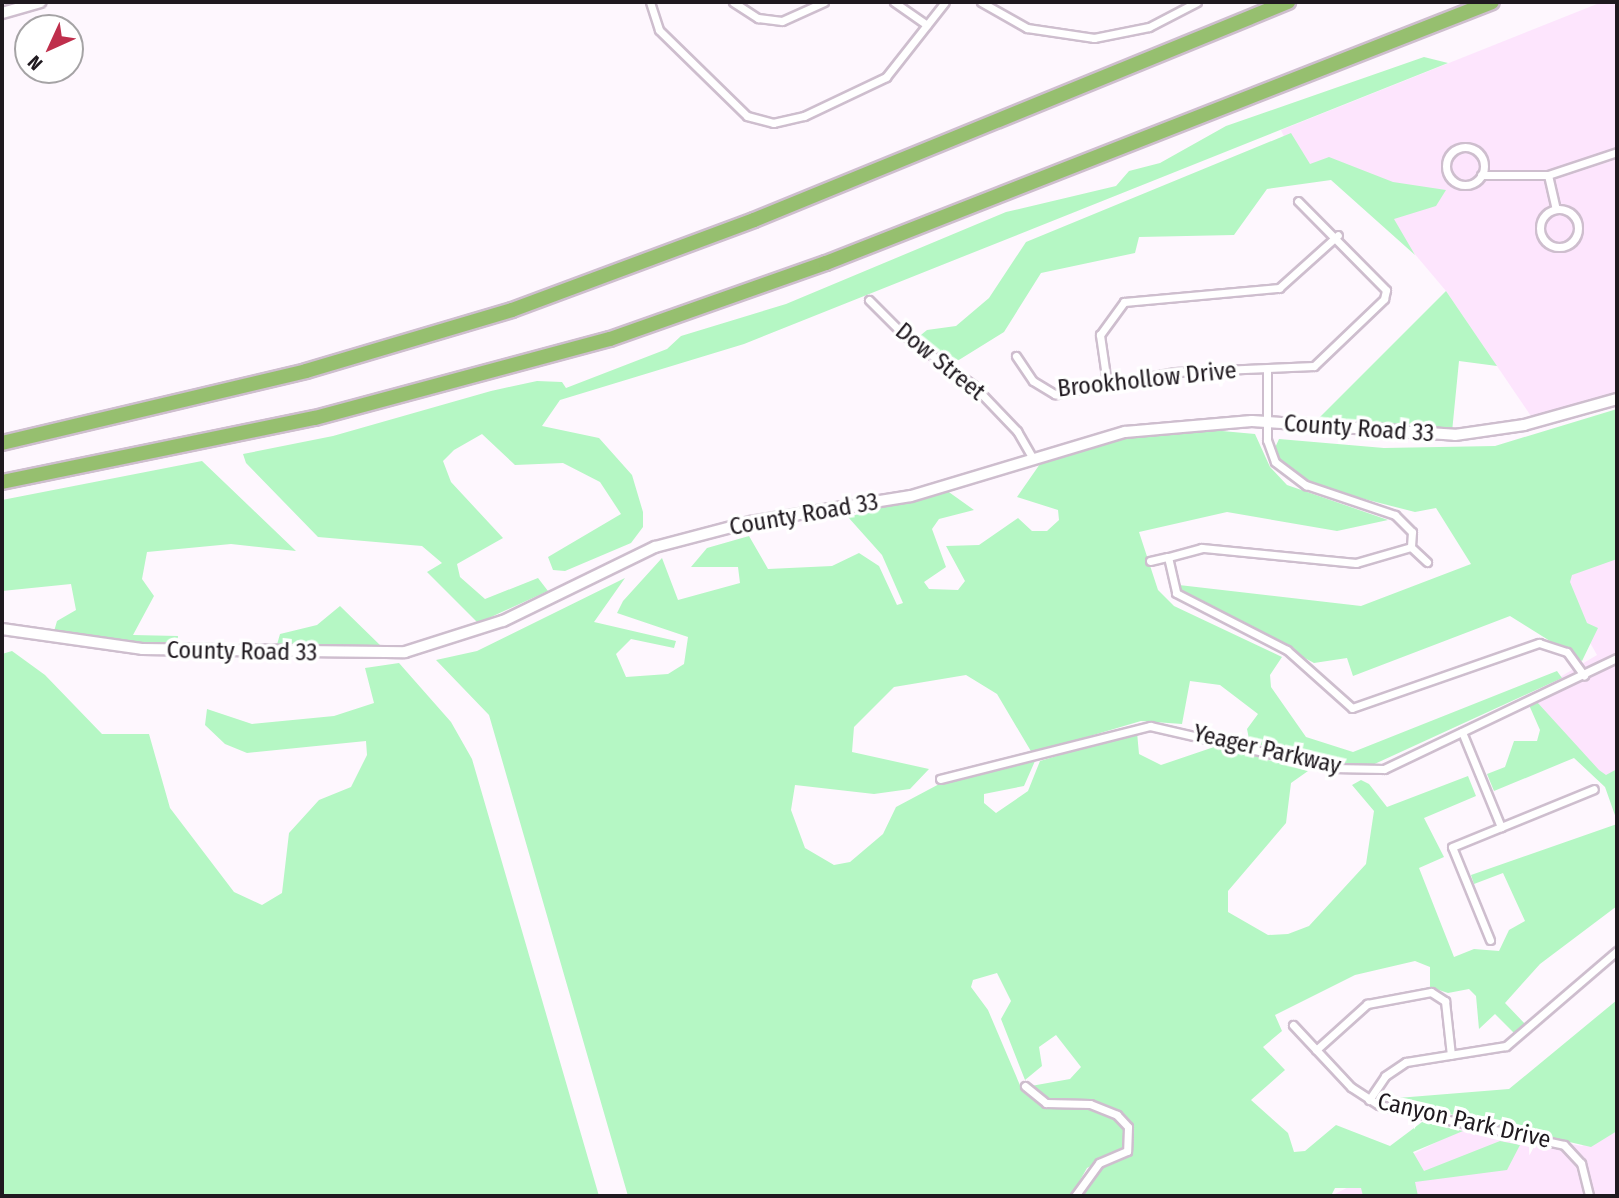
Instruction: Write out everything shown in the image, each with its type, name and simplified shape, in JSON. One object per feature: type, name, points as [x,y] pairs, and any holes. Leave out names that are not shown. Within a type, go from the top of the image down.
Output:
[{"type":"highway","points":[[2,443],[306,371],[512,310],[754,220],[1287,2]]},
{"type":"highway","points":[[2,482],[365,407],[622,335],[826,263],[1492,2]]},
{"type":"street","points":[[2,13],[40,2]]},
{"type":"street","points":[[650,2],[659,30],[747,116],[773,123],[804,117],[886,76],[945,2]]},
{"type":"street","points":[[733,2],[758,18],[782,21],[824,2]]},
{"type":"street","points":[[894,2],[927,25]]},
{"type":"street","points":[[982,2],[1027,28],[1094,38],[1149,27],[1197,2]]},
{"type":"street","points":[[1481,175],[1483,161],[1475,149],[1461,147],[1449,154],[1446,169],[1454,182],[1469,184],[1481,175],[1548,175],[1617,152]]},
{"type":"street","points":[[1548,175],[1556,209]]},
{"type":"street","name":"Brookhollow Drive","points":[[1016,356],[1050,393],[1198,370],[1267,371],[1319,363],[1386,296],[1383,282],[1338,235],[1298,201]]},
{"type":"street","points":[[1556,209],[1571,214],[1578,226],[1576,238],[1560,248],[1547,244],[1540,231],[1544,216],[1556,209]]},
{"type":"street","points":[[1107,383],[1100,335],[1124,302],[1279,288],[1338,235]]},
{"type":"street","name":"Dow Street","points":[[869,300],[904,335],[973,385],[1017,431],[1033,459]]},
{"type":"street","points":[[1267,371],[1266,422],[1269,452],[1284,471],[1395,515],[1412,532],[1411,547]]},
{"type":"street","name":"County Road 33","points":[[2,629],[142,649],[413,650],[503,621],[654,547],[750,522],[911,496],[1144,429],[1266,422],[1455,435],[1524,425],[1617,399]]},
{"type":"street","points":[[1150,561],[1202,548],[1356,563],[1411,547]]},
{"type":"street","points":[[1411,547],[1427,562]]},
{"type":"street","points":[[1168,557],[1176,593],[1296,655],[1352,708]]},
{"type":"street","points":[[1352,708],[1533,644],[1560,648],[1584,675]]},
{"type":"street","name":"Yeager Parkway","points":[[940,779],[1142,727],[1363,771],[1384,769],[1617,657]]},
{"type":"street","points":[[1350,717],[1352,708]]},
{"type":"street","points":[[1462,732],[1501,827]]},
{"type":"street","points":[[1490,940],[1452,847],[1594,789]]},
{"type":"street","points":[[1369,1100],[1398,1066],[1506,1046],[1617,951]]},
{"type":"street","points":[[1316,1050],[1367,1004],[1431,992],[1445,1001],[1451,1055]]},
{"type":"street","name":"Canyon Park Drive","points":[[1293,1025],[1369,1100],[1554,1140],[1581,1163],[1589,1196]]},
{"type":"street","points":[[1025,1086],[1046,1104],[1090,1104],[1117,1115],[1128,1127],[1126,1151],[1099,1163],[1075,1196]]},
{"type":"shaded area","points":[[1602,2],[1617,2],[1617,393],[1533,419],[1446,291],[1370,201],[1329,168],[1302,176],[1281,130]]},
{"type":"shaded area","points":[[1617,555],[1617,795],[1525,698],[1597,655],[1554,579]]},
{"type":"shaded area","points":[[1617,1112],[1617,1196],[1331,1196],[1468,1126],[1582,1146]]},
{"type":"green space","points":[[1424,57],[1448,63],[744,344],[560,400],[542,426],[599,438],[632,475],[643,512],[643,527],[631,543],[565,571],[553,570],[548,557],[621,514],[600,482],[563,463],[515,465],[482,434],[454,450],[443,461],[451,482],[503,538],[457,564],[460,577],[485,599],[538,578],[548,591],[478,623],[427,572],[442,563],[422,546],[318,537],[246,463],[243,454],[333,436],[491,391],[537,381],[562,382],[566,388],[667,349],[681,336],[786,304],[1006,212],[1116,186],[1129,171],[1160,163],[1226,126]]},
{"type":"green space","points":[[1291,133],[1310,164],[1329,157],[1393,182],[1446,190],[1436,206],[1394,219],[1415,255],[1331,180],[1267,189],[1234,235],[1139,237],[1135,253],[1041,273],[1004,332],[954,363],[916,339],[927,330],[956,326],[989,298],[1026,242]]},
{"type":"green space","points":[[1446,291],[1497,366],[1459,361],[1452,432],[1318,419]]},
{"type":"green space","points":[[1617,409],[1617,559],[1572,575],[1570,582],[1587,623],[1598,628],[1582,661],[1510,616],[1353,676],[1347,658],[1314,663],[1180,591],[1179,585],[1361,606],[1471,564],[1436,508],[1415,512],[1317,487],[1281,463],[1274,450],[1279,439],[1384,448],[1495,446]]},
{"type":"green space","points":[[1189,428],[1255,434],[1270,467],[1287,485],[1388,520],[1337,531],[1227,512],[1139,532],[1158,590],[1174,606],[1282,657],[1270,675],[1271,687],[1306,737],[1353,752],[1557,671],[1562,678],[1368,767],[1277,753],[1249,739],[1247,729],[1258,714],[1220,685],[1190,681],[1182,724],[1141,721],[1032,753],[997,694],[966,675],[894,687],[854,727],[852,752],[929,769],[910,789],[874,794],[795,785],[791,810],[805,848],[834,865],[850,862],[883,834],[896,807],[943,782],[1035,761],[1024,786],[984,794],[984,803],[996,813],[1028,791],[1040,761],[1137,732],[1139,754],[1161,765],[1217,746],[1308,771],[1291,783],[1286,823],[1228,891],[1228,912],[1268,935],[1288,934],[1309,926],[1366,864],[1374,811],[1352,785],[1361,780],[1369,784],[1387,807],[1468,776],[1476,796],[1424,818],[1444,857],[1419,868],[1454,957],[1474,949],[1499,951],[1509,930],[1525,921],[1503,873],[1474,884],[1471,875],[1617,824],[1617,906],[1540,964],[1505,1003],[1526,1025],[1515,1034],[1495,1014],[1479,1029],[1476,996],[1469,989],[1448,993],[1430,987],[1430,967],[1415,961],[1355,975],[1275,1015],[1282,1031],[1263,1047],[1285,1070],[1251,1100],[1288,1133],[1294,1152],[1305,1151],[1336,1125],[1390,1146],[1422,1122],[1463,1131],[1413,1152],[1424,1171],[1500,1141],[1520,1145],[1507,1170],[1415,1182],[1418,1196],[1363,1196],[1361,1188],[1335,1188],[1331,1196],[1078,1196],[1091,1173],[1128,1154],[1133,1132],[1121,1114],[1089,1101],[1045,1100],[1031,1086],[1070,1079],[1081,1067],[1056,1035],[1039,1047],[1042,1066],[1025,1080],[1001,1019],[1011,1001],[997,973],[973,980],[971,987],[988,1010],[1022,1090],[1045,1106],[1088,1106],[1118,1118],[1126,1128],[1125,1149],[1087,1168],[1071,1196],[628,1196],[489,715],[436,660],[477,651],[625,578],[594,622],[676,641],[674,648],[631,639],[616,654],[626,677],[668,674],[684,664],[688,637],[617,613],[623,601],[662,558],[678,600],[740,583],[738,567],[691,567],[707,548],[749,536],[768,569],[832,566],[859,553],[879,566],[897,605],[903,603],[882,555],[848,517],[946,490],[974,510],[939,519],[932,529],[946,567],[924,582],[929,589],[958,590],[965,581],[946,546],[979,545],[1018,518],[1032,531],[1047,531],[1059,520],[1058,510],[1017,497],[1042,461],[1128,437]]},
{"type":"green space","points":[[202,461],[296,551],[231,544],[147,552],[142,579],[154,596],[133,635],[178,636],[177,644],[140,646],[53,635],[57,621],[76,610],[71,584],[2,591],[2,500]]},
{"type":"green space","points":[[340,606],[383,648],[276,648],[280,634],[317,625]]},
{"type":"green space","points":[[12,651],[45,675],[102,734],[149,734],[170,808],[234,892],[262,905],[282,893],[289,833],[319,800],[351,787],[367,755],[366,741],[247,753],[225,744],[205,725],[207,709],[252,724],[334,716],[374,703],[365,668],[399,663],[451,722],[472,759],[599,1196],[2,1196],[2,654]]},
{"type":"green space","points":[[1537,702],[1599,770],[1606,775],[1617,769],[1617,821],[1605,787],[1574,758],[1494,791],[1487,774],[1505,767],[1514,741],[1537,741],[1540,730],[1529,705]]},
{"type":"green space","points":[[1617,1000],[1617,1131],[1591,1147],[1385,1099],[1509,1089]]}]
